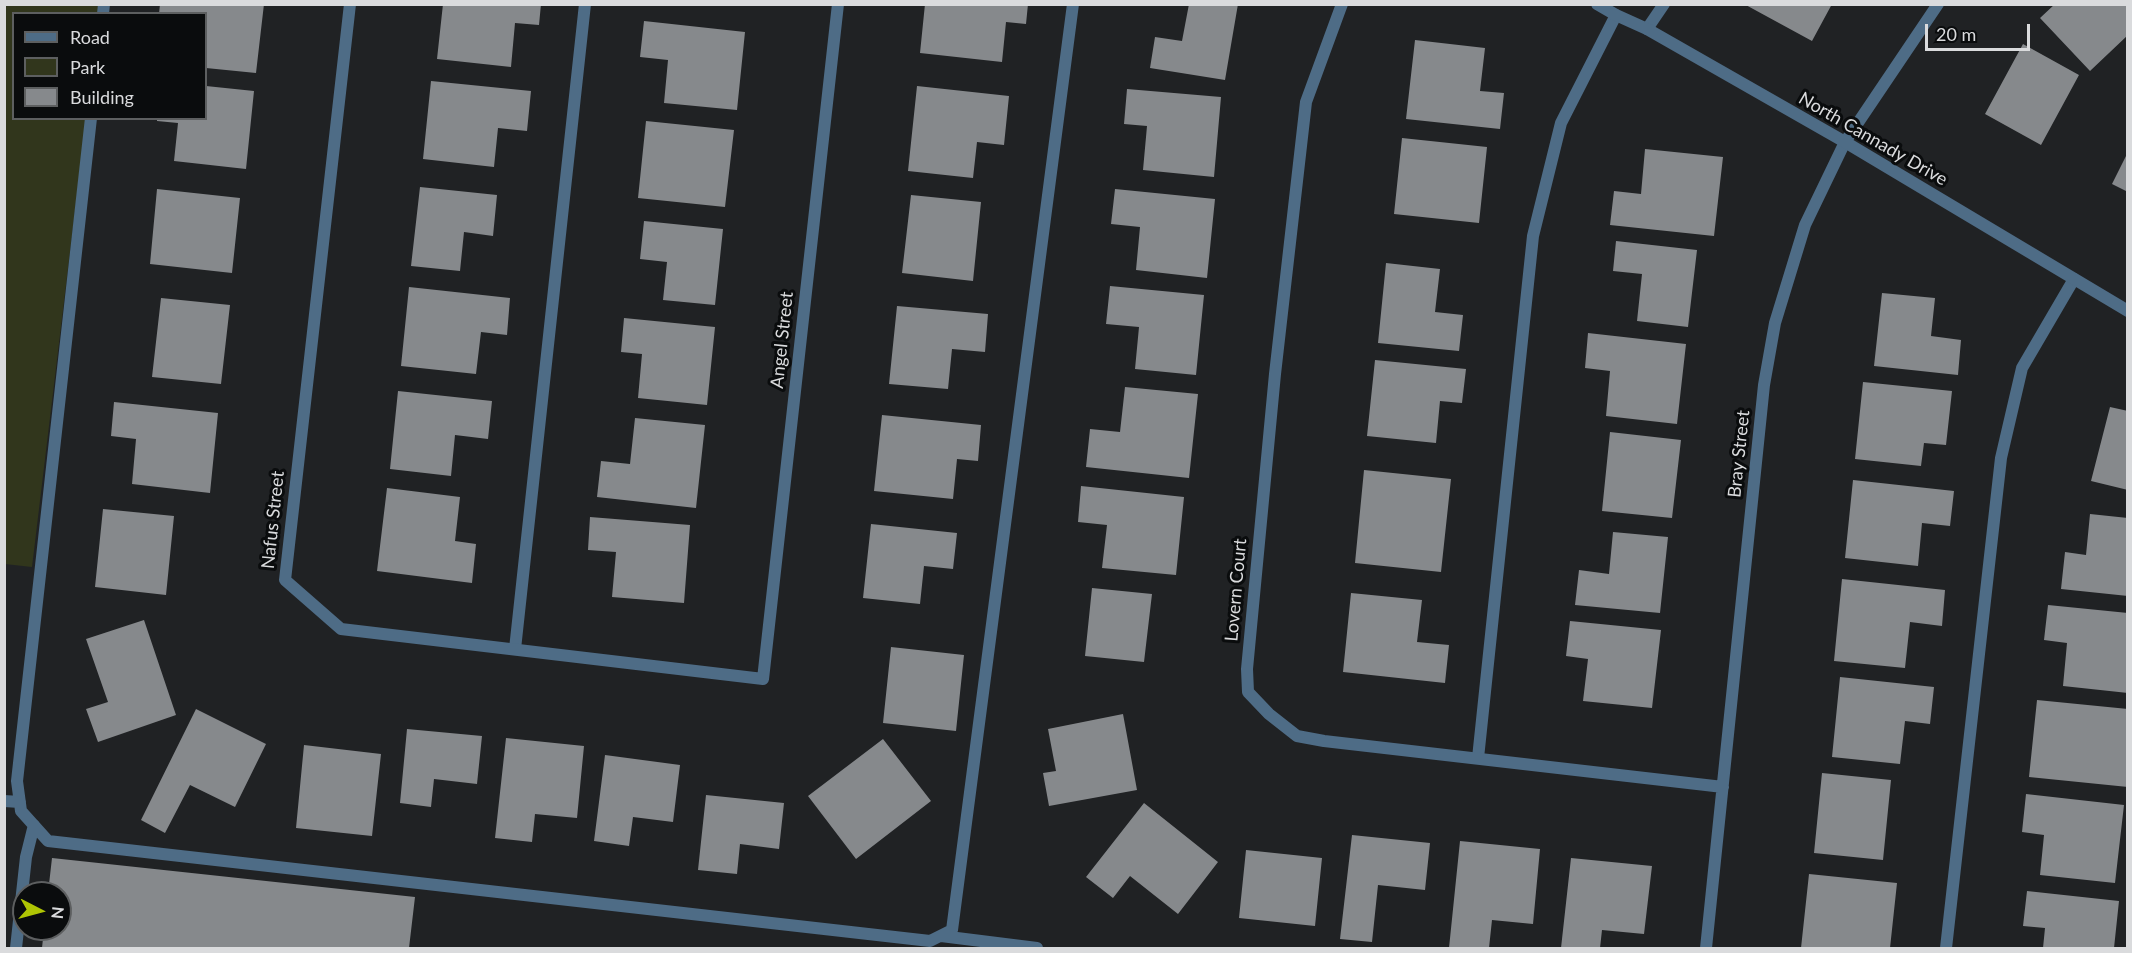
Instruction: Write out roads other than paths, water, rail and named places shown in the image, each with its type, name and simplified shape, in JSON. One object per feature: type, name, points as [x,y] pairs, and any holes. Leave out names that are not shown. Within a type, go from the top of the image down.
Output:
[{"type":"street","name":"Nafus Street","points":[[350,4],[285,580],[341,629],[763,679]]},
{"type":"street","points":[[515,649],[585,4]]},
{"type":"street","name":"Angel Street","points":[[763,679],[838,4]]},
{"type":"street","points":[[91,120],[17,781],[21,811],[48,841],[930,941],[952,930],[1073,4]]},
{"type":"street","name":"Lovern Court","points":[[1342,4],[1306,102],[1274,386],[1247,669],[1248,692],[1269,714],[1297,736],[1723,787]]},
{"type":"street","name":"North Cannady Drive","points":[[1597,4],[1647,29],[1845,142],[2127,311]]},
{"type":"street","points":[[1647,29],[1664,4]]},
{"type":"street","name":"Bray Street","points":[[1706,948],[1764,385],[1775,323],[1804,225],[1845,142],[1938,4]]},
{"type":"street","points":[[1478,758],[1533,236],[1561,123],[1616,15]]},
{"type":"street","points":[[1946,948],[2001,458],[2022,368],[2074,279]]},
{"type":"street","points":[[4,801],[20,802]]},
{"type":"street","points":[[16,948],[26,857],[34,825]]},
{"type":"street","points":[[941,936],[1037,948]]}]
